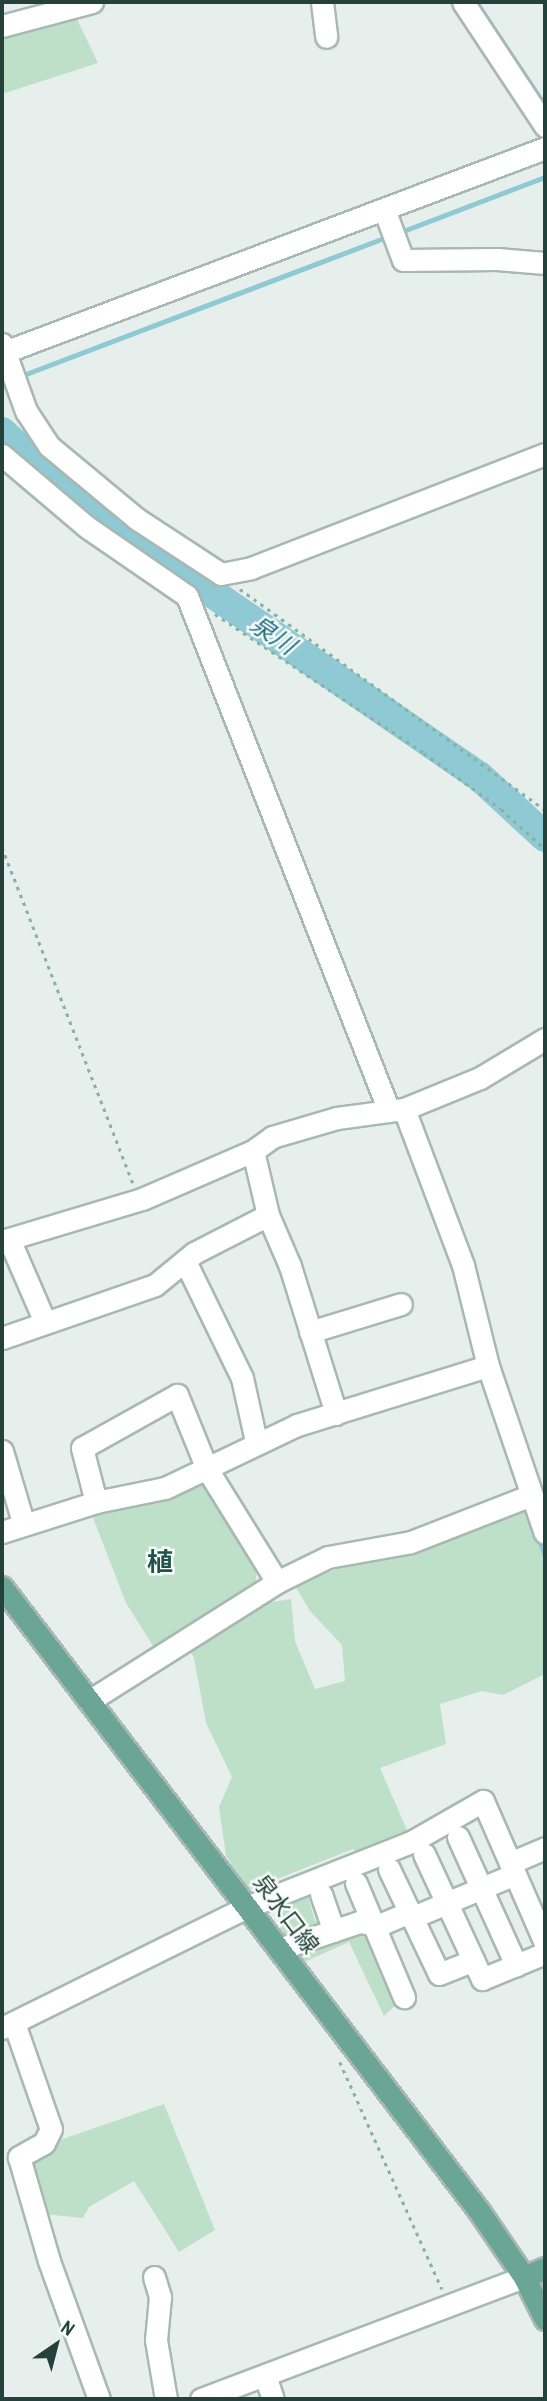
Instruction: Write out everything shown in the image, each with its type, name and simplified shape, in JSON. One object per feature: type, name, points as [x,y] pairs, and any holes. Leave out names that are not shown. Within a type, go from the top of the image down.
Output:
[{"type":"main road","name":"泉水口線","points":[[2,1587],[279,1949],[524,2277],[545,2319]]},
{"type":"main road","points":[[524,2277],[545,2269]]},
{"type":"street","points":[[2,26],[92,2]]},
{"type":"street","points":[[322,2],[326,37]]},
{"type":"street","points":[[463,2],[545,126]]},
{"type":"street","points":[[545,148],[3,349],[26,411],[49,446],[128,512],[210,570],[251,568],[545,454]]},
{"type":"street","points":[[384,209],[403,260],[497,259],[545,263]]},
{"type":"street","points":[[2,455],[87,527],[189,593],[397,1110],[463,1265],[488,1366],[529,1496],[545,1534]]},
{"type":"street","points":[[189,593],[210,570]]},
{"type":"street","points":[[45,1322],[6,1240],[142,1199],[253,1151],[272,1137],[325,1121],[397,1110],[480,1078],[545,1040]]},
{"type":"street","points":[[253,1151],[268,1215],[337,1414]]},
{"type":"street","points":[[2,1338],[155,1285],[185,1261],[268,1215]]},
{"type":"street","points":[[185,1261],[242,1378],[256,1441]]},
{"type":"street","points":[[310,1332],[401,1304]]},
{"type":"street","points":[[2,1532],[23,1522],[96,1502],[165,1488],[207,1469],[256,1441],[488,1366]]},
{"type":"street","points":[[96,1502],[82,1448],[177,1395],[207,1469],[277,1582]]},
{"type":"street","points":[[2,1451],[23,1522]]},
{"type":"street","points":[[89,1701],[277,1582],[328,1557],[411,1542],[529,1496]]},
{"type":"street","points":[[99,2399],[49,2261],[19,2157],[44,2143],[51,2129],[8,2026],[247,1907],[411,1842],[483,1801],[545,1943]]},
{"type":"street","points":[[457,1837],[516,1965]]},
{"type":"street","points":[[279,1949],[359,1922],[373,1924],[447,1903],[481,1888],[545,1849]]},
{"type":"street","points":[[424,1854],[482,1979],[545,1953]]},
{"type":"street","points":[[389,1868],[439,1974],[473,1959]]},
{"type":"street","points":[[356,1883],[404,1997]]},
{"type":"street","points":[[321,1894],[334,1931]]},
{"type":"street","points":[[154,2277],[159,2297],[156,2340],[166,2399]]},
{"type":"street","points":[[201,2399],[524,2277]]},
{"type":"street","points":[[265,2375],[273,2399]]},
{"type":"path","points":[[210,570],[545,810]]},
{"type":"path","points":[[189,593],[424,753],[500,809],[545,849]]},
{"type":"path","points":[[2,847],[142,1199]]},
{"type":"path","points":[[334,2050],[450,2305]]},
{"type":"green space","points":[[74,13],[98,63],[2,94],[2,31]]},
{"type":"green space","points":[[220,1479],[257,1549],[256,1581],[272,1602],[291,1599],[295,1641],[315,1689],[345,1681],[342,1645],[310,1611],[295,1586],[412,1539],[411,1530],[518,1492],[545,1551],[545,1674],[503,1695],[482,1691],[440,1704],[446,1744],[380,1768],[414,1846],[376,1867],[353,1849],[249,1890],[226,1856],[219,1807],[232,1777],[206,1723],[194,1658],[180,1632],[157,1652],[126,1603],[90,1510]]},
{"type":"green space","points":[[306,1889],[315,1921],[359,1917],[398,2003],[384,2016],[349,1942],[300,1964],[280,1932],[282,1900]]},
{"type":"green space","points":[[164,2104],[215,2230],[179,2252],[134,2181],[89,2207],[83,2218],[43,2214],[28,2159],[54,2142]]},
{"type":"waterway","points":[[476,2],[545,106]]},
{"type":"waterway","points":[[398,233],[545,177]]},
{"type":"waterway","points":[[18,377],[389,236]]},
{"type":"waterway","name":"泉川","points":[[2,432],[74,498],[479,776],[545,837]]},
{"type":"waterway","points":[[538,1536],[545,1556]]},
{"type":"district","name":"植","points":[[160,1562]]}]
